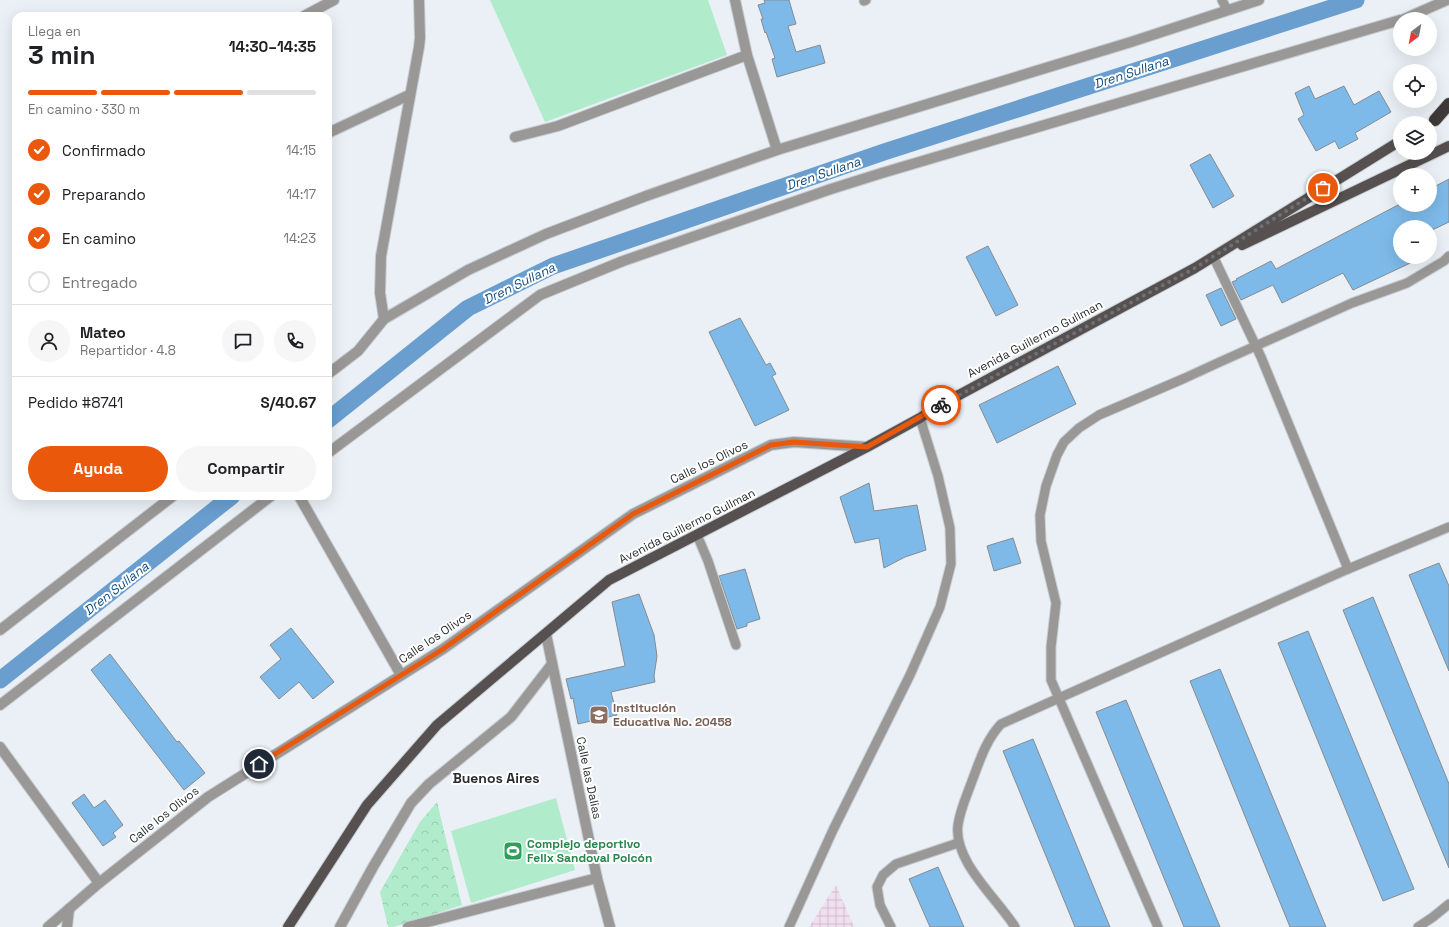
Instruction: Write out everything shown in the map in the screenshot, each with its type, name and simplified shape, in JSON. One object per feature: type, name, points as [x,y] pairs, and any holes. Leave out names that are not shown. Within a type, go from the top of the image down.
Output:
[{"type":"highway","points":[[1437,116],[1449,104]]},
{"type":"main road","points":[[1437,118],[1449,111]]},
{"type":"main road","name":"Avenida Guillermo Gullman","points":[[1195,268],[1393,145]]},
{"type":"main road","name":"Avenida Guillermo Gullman","points":[[288,927],[367,805],[437,725],[609,580],[867,447],[920,418],[933,409],[1214,258],[1449,146]]},
{"type":"street","points":[[312,12],[334,0]]},
{"type":"street","points":[[384,319],[380,293],[381,256],[420,38],[419,0]]},
{"type":"street","points":[[735,0],[746,55],[778,150]]},
{"type":"street","points":[[332,371],[358,351],[384,319],[468,270],[546,234],[646,196],[778,150],[1131,42],[1259,0]]},
{"type":"street","points":[[1420,12],[1447,0]]},
{"type":"street","points":[[332,450],[540,295],[623,261],[831,189],[882,173],[1393,22]]},
{"type":"street","points":[[515,137],[558,126],[746,55]]},
{"type":"street","points":[[332,131],[409,96]]},
{"type":"street","name":"Calle los Olivos","points":[[48,927],[99,883],[208,797],[443,649],[633,514],[771,445],[794,442],[867,447]]},
{"type":"street","points":[[0,630],[167,500]]},
{"type":"street","points":[[0,704],[266,500]]},
{"type":"street","points":[[301,500],[401,675]]},
{"type":"street","name":"Calle las Dalias","points":[[546,634],[597,878],[610,927]]},
{"type":"street","points":[[340,927],[411,803],[429,784],[512,717],[552,664]]},
{"type":"street","points":[[0,747],[99,883]]},
{"type":"street","points":[[408,927],[597,878]]},
{"type":"street","points":[[67,927],[69,909]]},
{"type":"lane","points":[[1222,0],[1227,10]]},
{"type":"lane","points":[[1158,927],[1051,680],[1051,647],[1056,603],[1041,541],[1040,515],[1046,486],[1058,455],[1064,442],[1079,428],[1099,415],[1352,303],[1407,283],[1444,261],[1449,256]]},
{"type":"lane","points":[[1214,258],[1256,345],[1348,569]]},
{"type":"lane","points":[[789,927],[833,830],[910,675],[940,608],[951,564],[950,528],[938,476],[920,418]]},
{"type":"lane","points":[[1015,927],[1007,914],[967,862],[958,843],[958,825],[965,798],[986,744],[1001,724],[1348,569],[1449,528]]},
{"type":"lane","points":[[697,535],[708,562],[736,645]]},
{"type":"lane","points":[[891,927],[880,905],[877,887],[883,875],[896,864],[958,843]]},
{"type":"lane","points":[[1418,927],[1449,904]]},
{"type":"shaded area","points":[[836,885],[854,927],[809,927]]},
{"type":"green space","points":[[490,0],[708,0],[727,55],[545,122]]},
{"type":"green space","name":"Complejo deportivo Felix Sandoval Poicón","points":[[556,798],[575,870],[471,903],[451,831]]},
{"type":"green space","points":[[437,802],[462,905],[394,927],[388,927],[380,892],[420,822]]},
{"type":"building","points":[[764,0],[789,0],[796,24],[788,26],[796,52],[820,45],[825,63],[777,77],[772,59],[775,58],[766,32],[765,33],[761,19],[763,19],[758,5],[765,3]]},
{"type":"building","points":[[1309,86],[1315,99],[1344,86],[1354,105],[1379,91],[1391,112],[1355,133],[1358,139],[1339,149],[1335,141],[1316,151],[1298,119],[1304,115],[1295,93]]},
{"type":"building","points":[[1210,154],[1234,196],[1213,208],[1190,165]]},
{"type":"building","points":[[1449,179],[1449,222],[1437,228],[1437,220],[1393,220],[1393,264],[1408,264],[1353,290],[1343,273],[1282,303],[1273,285],[1241,300],[1232,282],[1271,261],[1276,269],[1393,208],[1393,212],[1437,212],[1437,185]]},
{"type":"building","points":[[988,246],[1018,305],[996,316],[966,257]]},
{"type":"building","points":[[1221,288],[1236,319],[1221,326],[1206,295]]},
{"type":"building","points":[[740,318],[766,365],[770,363],[776,374],[772,376],[789,410],[755,426],[709,332]]},
{"type":"building","points":[[1058,366],[1076,404],[997,443],[979,405]]},
{"type":"building","points":[[869,483],[874,511],[917,505],[926,550],[905,557],[884,568],[879,538],[855,543],[840,497]]},
{"type":"building","points":[[1013,538],[1021,563],[994,571],[987,546]]},
{"type":"building","points":[[1439,563],[1449,586],[1449,671],[1409,575]]},
{"type":"building","points":[[745,569],[760,619],[747,623],[747,626],[737,629],[719,576]]},
{"type":"building","points":[[639,594],[654,635],[657,656],[654,676],[655,682],[611,692],[617,715],[578,724],[573,698],[571,699],[566,679],[625,666],[612,602]]},
{"type":"building","points":[[1373,597],[1449,784],[1449,868],[1343,610]]},
{"type":"building","points":[[291,628],[334,682],[313,699],[299,682],[279,699],[260,677],[281,659],[270,645]]},
{"type":"building","points":[[1308,631],[1414,889],[1383,901],[1278,643]]},
{"type":"building","points":[[110,654],[177,742],[179,741],[205,773],[184,790],[91,670]]},
{"type":"building","points":[[1220,669],[1326,927],[1290,927],[1190,681]]},
{"type":"building","points":[[1126,700],[1220,927],[1184,927],[1096,712]]},
{"type":"building","points":[[1033,739],[1110,927],[1075,927],[1003,751]]},
{"type":"building","points":[[84,794],[94,808],[105,800],[123,825],[113,833],[116,837],[103,846],[72,803]]},
{"type":"building","points":[[938,867],[964,927],[930,927],[909,879]]},
{"type":"waterway","name":"Dren Sullana","points":[[332,417],[468,308],[553,266],[884,152],[1356,0]]},
{"type":"waterway","name":"Dren Sullana","points":[[0,680],[227,500]]},
{"type":"way so far","points":[[941,405],[1195,268],[1323,188]]},
{"type":"place","name":"Institución Educativa No. 20458","points":[[599,715]]},
{"type":"place","name":"Complejo deportivo Felix Sandoval Poicón","points":[[513,851]]},
{"type":"district","name":"Buenos Aires","points":[[496,778]]},
{"type":"route","points":[[259,764],[443,649],[633,514],[771,445],[794,442],[867,447],[941,405]]}]
